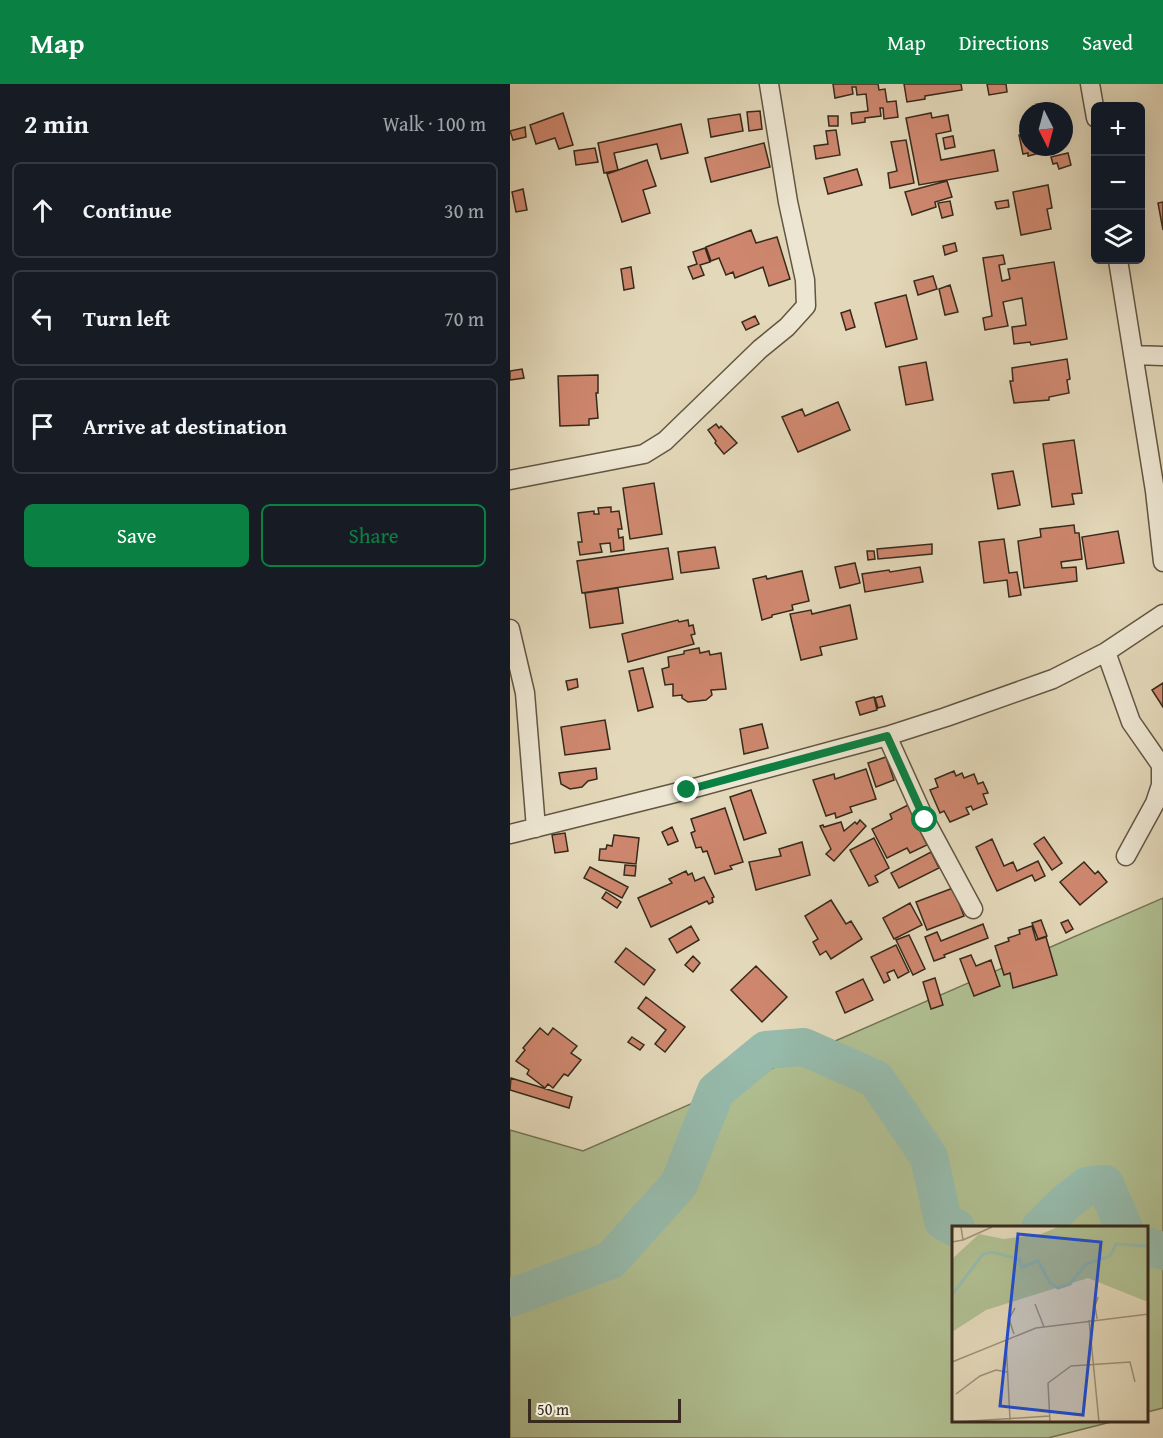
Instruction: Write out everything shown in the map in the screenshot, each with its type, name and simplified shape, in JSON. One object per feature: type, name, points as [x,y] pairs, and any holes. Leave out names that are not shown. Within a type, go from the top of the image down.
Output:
[{"type":"street","points":[[510,480],[644,454],[665,441],[760,349],[788,327],[806,306],[805,280],[788,202],[769,84]]},
{"type":"street","points":[[1090,84],[1093,102]]},
{"type":"street","points":[[1119,264],[1155,491],[1163,562]]},
{"type":"street","points":[[1133,355],[1163,356]]},
{"type":"street","points":[[510,834],[687,790],[887,736],[946,717],[1053,679],[1106,652],[1163,614]]},
{"type":"street","points":[[510,629],[525,693],[536,828]]},
{"type":"street","points":[[1106,652],[1131,722],[1161,765],[1161,785],[1155,803],[1126,856]]},
{"type":"street","points":[[887,736],[925,820],[973,909]]},
{"type":"green space","points":[[1163,898],[1163,1408],[1148,1412],[1148,1226],[952,1226],[952,1423],[1107,1423],[1048,1438],[510,1438],[510,1130],[583,1151]]},
{"type":"building","points":[[833,84],[878,84],[879,90],[885,89],[887,102],[896,101],[898,117],[884,119],[883,108],[880,108],[881,116],[865,118],[865,122],[852,124],[851,113],[868,111],[866,94],[857,95],[856,87],[852,87],[853,94],[835,98]]},
{"type":"building","points":[[904,84],[961,84],[962,90],[925,96],[925,99],[907,102]]},
{"type":"building","points":[[987,84],[1006,84],[1007,92],[989,95]]},
{"type":"building","points":[[760,111],[762,129],[749,131],[747,112]]},
{"type":"building","points":[[563,113],[573,145],[559,149],[555,138],[536,144],[530,125]]},
{"type":"building","points":[[931,113],[932,118],[948,115],[951,131],[936,134],[941,160],[994,150],[998,171],[919,185],[906,118]]},
{"type":"building","points":[[740,114],[743,131],[711,137],[708,119]]},
{"type":"building","points":[[828,116],[838,116],[838,126],[829,126]]},
{"type":"building","points":[[681,124],[688,153],[661,159],[657,144],[614,153],[618,170],[604,173],[598,143]]},
{"type":"building","points":[[525,127],[526,137],[513,140],[510,131]]},
{"type":"building","points":[[836,130],[840,155],[816,159],[814,146],[828,144],[826,131]]},
{"type":"building","points":[[953,136],[955,147],[945,149],[943,138]]},
{"type":"building","points":[[906,140],[914,183],[890,188],[888,173],[897,171],[891,142]]},
{"type":"building","points":[[764,143],[770,167],[711,182],[705,158]]},
{"type":"building","points":[[595,148],[598,162],[576,165],[574,151]]},
{"type":"building","points":[[1069,156],[1071,165],[1059,169],[1057,163],[1053,164],[1051,157]]},
{"type":"building","points":[[647,160],[656,186],[643,190],[650,213],[622,222],[607,174]]},
{"type":"building","points":[[857,169],[862,185],[828,194],[824,178]]},
{"type":"building","points":[[947,181],[952,197],[935,202],[936,207],[912,215],[905,192]]},
{"type":"building","points":[[1048,185],[1052,208],[1047,209],[1051,229],[1021,235],[1013,192]]},
{"type":"building","points":[[523,189],[527,210],[516,212],[512,192]]},
{"type":"building","points":[[1008,200],[1009,207],[997,209],[995,202]]},
{"type":"building","points":[[950,201],[953,215],[942,218],[938,203]]},
{"type":"building","points":[[1163,202],[1163,230],[1158,203]]},
{"type":"building","points":[[751,230],[756,243],[777,237],[790,279],[769,286],[763,267],[735,278],[733,272],[726,275],[719,258],[711,261],[706,247]]},
{"type":"building","points":[[955,243],[957,251],[945,255],[943,246]]},
{"type":"building","points":[[705,248],[710,262],[700,265],[704,275],[693,279],[688,267],[697,264],[693,252]]},
{"type":"building","points":[[1003,255],[1005,264],[999,265],[1002,281],[1010,279],[1008,269],[1054,262],[1067,339],[1031,345],[1030,342],[1014,344],[1012,327],[1026,325],[1022,298],[1003,302],[1008,326],[985,330],[983,318],[992,316],[983,258]]},
{"type":"building","points":[[631,267],[634,288],[624,290],[621,269]]},
{"type":"building","points":[[933,276],[937,289],[918,295],[914,281]]},
{"type":"building","points":[[950,285],[958,312],[945,315],[939,289]]},
{"type":"building","points":[[906,295],[917,339],[886,347],[875,303]]},
{"type":"building","points":[[850,310],[855,327],[846,330],[841,313]]},
{"type":"building","points":[[755,316],[759,324],[746,330],[742,322]]},
{"type":"building","points":[[1067,359],[1070,379],[1067,380],[1069,393],[1049,397],[1049,400],[1014,403],[1010,381],[1013,381],[1012,368]]},
{"type":"building","points":[[926,362],[933,400],[906,405],[899,367]]},
{"type":"building","points":[[522,369],[524,378],[510,380],[510,371]]},
{"type":"building","points":[[598,375],[598,393],[596,393],[598,418],[589,419],[589,425],[560,426],[558,376]]},
{"type":"building","points":[[838,402],[850,430],[798,452],[782,417],[802,409],[805,416]]},
{"type":"building","points":[[716,424],[719,428],[721,426],[737,443],[724,454],[708,430]]},
{"type":"building","points":[[1074,440],[1082,493],[1072,494],[1074,504],[1052,507],[1043,444]]},
{"type":"building","points":[[1013,471],[1020,505],[998,509],[992,474]]},
{"type":"building","points":[[654,483],[662,534],[630,539],[623,488]]},
{"type":"building","points":[[611,507],[611,512],[619,511],[622,529],[618,529],[619,538],[623,537],[624,550],[611,552],[610,543],[600,544],[602,552],[580,555],[578,542],[582,542],[578,513],[594,511],[594,514],[599,514],[598,508]]},
{"type":"building","points":[[1074,525],[1075,533],[1079,533],[1082,559],[1061,562],[1062,568],[1076,567],[1077,581],[1024,588],[1018,541],[1041,537],[1040,529]]},
{"type":"building","points":[[1118,531],[1124,563],[1087,569],[1082,537]]},
{"type":"building","points":[[1004,539],[1009,573],[1017,572],[1021,595],[1009,597],[1007,580],[984,583],[979,542]]},
{"type":"building","points":[[932,544],[932,554],[878,559],[877,549]]},
{"type":"building","points":[[715,547],[719,568],[681,573],[678,552]]},
{"type":"building","points":[[668,548],[673,579],[582,593],[577,561]]},
{"type":"building","points":[[867,551],[874,551],[875,559],[868,560]]},
{"type":"building","points":[[855,563],[860,583],[840,588],[835,567]]},
{"type":"building","points":[[920,567],[923,582],[865,592],[862,574]]},
{"type":"building","points":[[802,571],[809,601],[792,605],[793,610],[762,620],[753,579],[766,576],[767,579]]},
{"type":"building","points":[[618,588],[623,623],[590,628],[585,593]]},
{"type":"building","points":[[850,605],[857,639],[820,647],[822,655],[801,660],[790,614],[811,610],[812,614]]},
{"type":"building","points":[[678,620],[679,622],[688,620],[689,626],[693,625],[695,634],[691,635],[694,644],[628,662],[622,634]]},
{"type":"building","points":[[699,648],[700,653],[709,651],[710,655],[721,653],[726,689],[711,690],[712,695],[706,700],[688,702],[682,698],[682,695],[673,696],[673,684],[665,685],[662,669],[669,667],[668,657]]},
{"type":"building","points":[[643,668],[653,707],[638,711],[629,671]]},
{"type":"building","points":[[577,679],[578,687],[568,690],[566,681]]},
{"type":"building","points":[[1163,683],[1163,707],[1152,690]]},
{"type":"building","points":[[882,696],[885,706],[878,708],[875,698]]},
{"type":"building","points":[[874,697],[877,710],[860,715],[856,702]]},
{"type":"building","points":[[605,720],[610,749],[565,755],[561,727]]},
{"type":"building","points":[[762,724],[768,748],[744,754],[740,729]]},
{"type":"building","points":[[886,757],[894,780],[876,787],[868,763]]},
{"type":"building","points":[[596,768],[597,779],[588,781],[582,787],[570,789],[561,784],[559,773]]},
{"type":"building","points":[[866,769],[876,799],[850,807],[852,812],[836,818],[835,813],[826,816],[813,780],[834,774],[835,779]]},
{"type":"building","points":[[954,771],[956,776],[962,773],[964,778],[974,774],[978,784],[983,782],[988,793],[983,794],[987,804],[973,810],[971,806],[966,808],[969,814],[950,822],[944,811],[940,813],[930,790],[938,787],[935,779]]},
{"type":"building","points":[[751,790],[766,833],[744,840],[730,797]]},
{"type":"building","points":[[908,805],[927,845],[910,853],[907,848],[887,858],[872,829],[892,819],[890,814]]},
{"type":"building","points":[[725,808],[743,862],[730,866],[732,869],[715,874],[707,851],[703,852],[701,847],[696,848],[691,833],[695,831],[691,819]]},
{"type":"building","points":[[860,820],[866,826],[834,861],[826,854],[831,849],[820,826],[841,822],[844,831]]},
{"type":"building","points":[[672,827],[678,841],[668,845],[662,832]]},
{"type":"building","points":[[565,833],[568,851],[555,853],[552,835]]},
{"type":"building","points":[[614,835],[639,838],[636,864],[599,860],[600,849],[606,849],[607,845],[612,846]]},
{"type":"building","points":[[1044,837],[1062,863],[1052,870],[1034,844]]},
{"type":"building","points":[[874,838],[889,868],[875,876],[878,882],[869,886],[850,850]]},
{"type":"building","points":[[992,839],[1004,866],[1013,862],[1017,871],[1038,861],[1045,876],[1035,881],[1032,875],[997,891],[976,847]]},
{"type":"building","points":[[802,842],[810,875],[756,890],[749,862],[781,856],[779,849]]},
{"type":"building","points":[[931,852],[939,868],[899,888],[891,873]]},
{"type":"building","points":[[1084,862],[1095,874],[1098,871],[1107,882],[1080,905],[1060,882]]},
{"type":"building","points":[[625,865],[636,866],[635,876],[624,875]]},
{"type":"building","points":[[590,867],[628,887],[622,898],[584,878]]},
{"type":"building","points":[[686,871],[688,875],[692,873],[695,881],[704,877],[714,897],[713,902],[709,904],[707,901],[651,927],[638,898],[672,883],[669,879]]},
{"type":"building","points":[[953,888],[964,916],[927,930],[916,902]]},
{"type":"building","points":[[606,892],[621,902],[617,908],[602,898]]},
{"type":"building","points":[[831,900],[846,924],[851,921],[862,939],[831,959],[826,951],[820,955],[813,942],[818,939],[805,916]]},
{"type":"building","points":[[910,903],[922,925],[894,939],[883,918]]},
{"type":"building","points":[[1041,920],[1047,936],[1038,939],[1032,923]]},
{"type":"building","points":[[1068,920],[1073,929],[1066,933],[1061,923]]},
{"type":"building","points":[[983,924],[988,938],[934,961],[925,937],[937,932],[941,941]]},
{"type":"building","points":[[691,926],[699,940],[677,953],[669,939]]},
{"type":"building","points":[[1032,926],[1036,940],[1046,937],[1057,975],[1013,988],[1010,973],[1004,975],[995,946],[1020,934],[1019,930]]},
{"type":"building","points":[[909,935],[925,969],[913,975],[896,940]]},
{"type":"building","points":[[896,945],[909,972],[898,978],[894,970],[887,973],[890,980],[884,983],[871,957]]},
{"type":"building","points":[[626,948],[655,970],[644,985],[615,962]]},
{"type":"building","points":[[971,955],[976,966],[991,960],[1000,986],[974,996],[960,959]]},
{"type":"building","points":[[693,956],[700,963],[693,972],[685,965]]},
{"type":"building","points":[[756,966],[787,997],[762,1022],[731,990]]},
{"type":"building","points":[[935,978],[943,1005],[931,1009],[923,982]]},
{"type":"building","points":[[863,979],[873,1000],[845,1013],[836,992]]},
{"type":"building","points":[[646,997],[685,1027],[665,1052],[655,1044],[666,1030],[638,1008]]},
{"type":"building","points":[[540,1028],[548,1035],[553,1028],[577,1046],[571,1053],[581,1060],[568,1076],[564,1074],[553,1088],[548,1084],[545,1088],[527,1074],[529,1070],[516,1061],[525,1050],[523,1048]]},
{"type":"building","points":[[632,1037],[644,1045],[640,1050],[628,1042]]},
{"type":"building","points":[[511,1078],[572,1097],[569,1108],[510,1090]]},
{"type":"waterway","points":[[510,1298],[611,1260],[679,1184],[716,1091],[766,1050],[804,1047],[876,1079],[929,1157],[943,1221],[952,1226]]},
{"type":"waterway","points":[[1042,1226],[1064,1204],[1087,1186],[1105,1184],[1123,1226]]},
{"type":"waterway","points":[[1148,1247],[1163,1251]]},
{"type":"route","points":[[687,790],[887,736],[925,820]]}]
